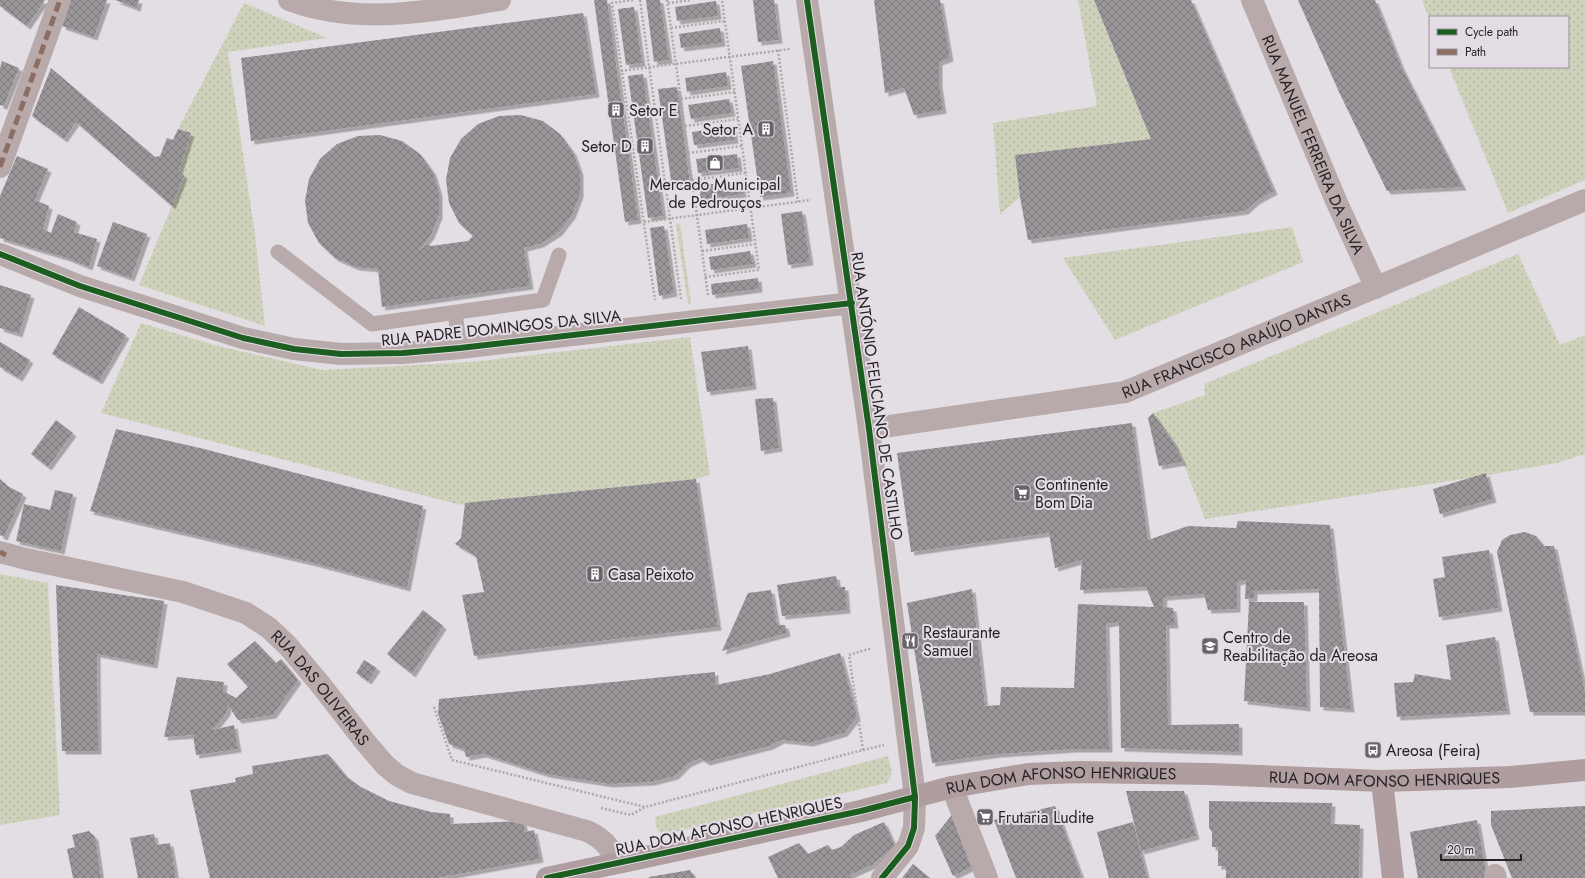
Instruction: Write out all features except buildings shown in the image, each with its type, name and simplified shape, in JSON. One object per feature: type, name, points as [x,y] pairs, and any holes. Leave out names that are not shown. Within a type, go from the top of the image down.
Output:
[{"type":"main road","name":"RUA DOM AFONSO HENRIQUES","points":[[547,878],[854,812],[952,788],[1028,774],[1079,772],[1209,774],[1382,781],[1510,777],[1585,770]]},
{"type":"main road","points":[[1382,781],[1393,878]]},
{"type":"street","points":[[0,167],[60,0]]},
{"type":"street","points":[[289,0],[298,4],[346,13],[380,14],[416,13],[500,0]]},
{"type":"street","name":"RUA ANTÓNIO FELICIANO DE CASTILHO","points":[[807,0],[852,303],[915,797]]},
{"type":"street","name":"RUA MANUEL FERREIRA DA SILVA","points":[[1252,0],[1337,203],[1376,288]]},
{"type":"street","name":"RUA FRANCISCO ARAÚJO DANTAS","points":[[869,429],[1126,392],[1585,200]]},
{"type":"street","name":"RUA PADRE DOMINGOS DA SILVA","points":[[0,254],[95,291],[243,338],[294,349],[341,354],[403,353],[460,348],[852,303]]},
{"type":"street","name":"RUA DAS OLIVEIRAS","points":[[0,552],[183,592],[246,613],[269,628],[288,646],[366,743],[385,765],[397,776],[412,783],[587,831],[598,836],[606,843],[613,852],[617,863]]},
{"type":"street","points":[[952,788],[987,878]]},
{"type":"street","points":[[882,878],[908,846],[914,828],[915,797]]},
{"type":"lane","points":[[278,252],[372,324],[543,300],[559,255]]},
{"type":"lane","points":[[455,313],[460,348]]},
{"type":"path","points":[[633,0],[612,3],[655,303],[660,302]]},
{"type":"path","points":[[640,0],[684,322]]},
{"type":"path","points":[[691,0],[668,2],[711,319]]},
{"type":"path","points":[[706,278],[759,270],[722,0]]},
{"type":"path","points":[[672,28],[724,21]]},
{"type":"path","points":[[622,71],[792,48],[792,54]]},
{"type":"path","points":[[778,50],[798,202]]},
{"type":"path","points":[[681,99],[734,92]]},
{"type":"path","points":[[685,126],[738,119]]},
{"type":"path","points":[[688,153],[742,146]]},
{"type":"path","points":[[692,180],[746,173]]},
{"type":"path","points":[[644,222],[812,200],[812,194]]},
{"type":"path","points":[[702,251],[755,244]]},
{"type":"path","points":[[596,807],[631,815],[645,807],[863,750],[849,655],[896,640]]},
{"type":"path","points":[[434,707],[452,760],[645,807]]},
{"type":"green space","points":[[1078,0],[1094,0],[1151,139],[1016,155],[1020,197],[1000,215],[993,123],[1097,106]]},
{"type":"green space","points":[[1422,0],[1585,0],[1585,180],[1508,213],[1449,68],[1569,68],[1569,16],[1429,16],[1429,18]]},
{"type":"green space","points":[[244,3],[327,38],[228,52],[255,235],[265,326],[139,285],[184,177],[179,171],[191,134],[178,129]]},
{"type":"green space","points":[[680,223],[691,304],[688,304],[676,224]]},
{"type":"green space","points":[[1292,227],[1303,262],[1115,340],[1063,258]]},
{"type":"green space","points":[[1518,254],[1560,345],[1585,335],[1585,454],[1557,463],[1482,476],[1205,519],[1174,443],[1153,413],[1205,395],[1204,384]]},
{"type":"green space","points":[[141,323],[218,346],[322,370],[471,362],[690,337],[710,475],[696,479],[466,503],[461,505],[101,413]]},
{"type":"green space","points":[[0,574],[48,583],[60,815],[0,825]]},
{"type":"green space","points":[[888,756],[892,773],[887,783],[661,835],[656,827],[655,817]]},
{"type":"marked path","points":[[0,167],[60,0]]},
{"type":"marked path","points":[[0,552],[6,555]]},
{"type":"cycle path","points":[[807,0],[869,429],[915,797],[914,828],[908,846],[882,878]]},
{"type":"cycle path","points":[[0,254],[80,286],[243,338],[294,349],[341,354],[403,353],[460,348],[852,303]]},
{"type":"cycle path","points":[[547,878],[861,811],[915,797]]},
{"type":"place","name":"Setor E","points":[[616,110]]},
{"type":"place","name":"Setor A","points":[[766,129]]},
{"type":"place","name":"Setor D","points":[[645,146]]},
{"type":"place","name":"Mercado Municipal de Pedrouços","points":[[715,163]]},
{"type":"place","name":"Continente Bom Dia","points":[[1022,493]]},
{"type":"place","name":"Casa Peixoto","points":[[595,574]]},
{"type":"place","name":"Restaurante Samuel","points":[[910,641]]},
{"type":"place","name":"Centro de Reabilitação da Areosa","points":[[1210,646]]},
{"type":"place","name":"Areosa (Feira)","points":[[1373,750]]},
{"type":"place","name":"Frutaria Ludite","points":[[985,817]]}]
